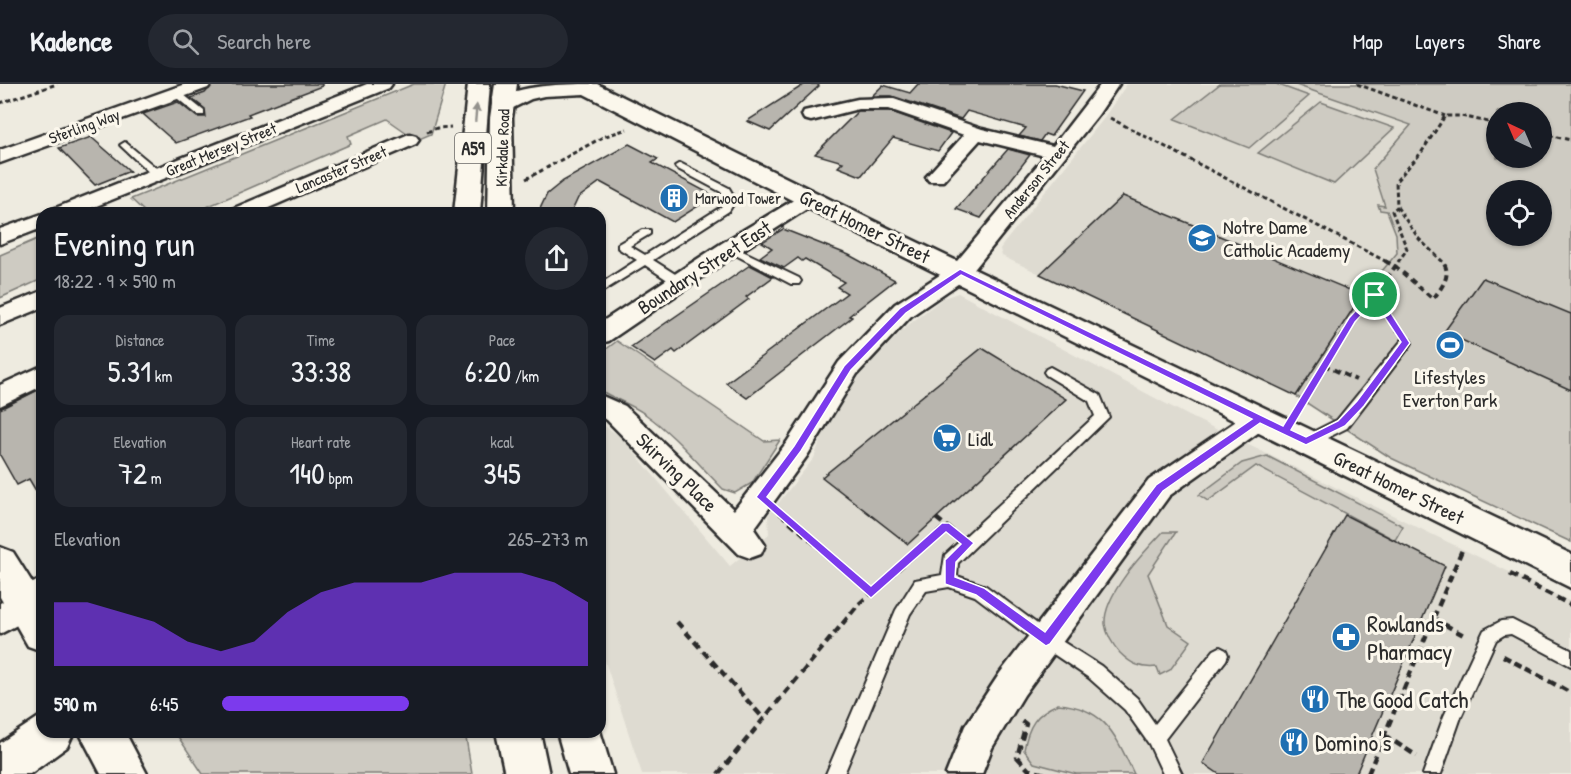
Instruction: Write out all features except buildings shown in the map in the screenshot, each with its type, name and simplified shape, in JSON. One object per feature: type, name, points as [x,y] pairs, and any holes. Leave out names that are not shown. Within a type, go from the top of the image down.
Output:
[{"type":"main road","name":"Kirkdale Road","points":[[468,207],[479,84]]},
{"type":"main road","points":[[505,94],[522,94],[543,88],[584,86]]},
{"type":"main road","name":"Great Homer Street","points":[[584,86],[808,199],[1571,572]]},
{"type":"main road","name":"Kirkdale Road","points":[[501,204],[505,94]]},
{"type":"main road","points":[[0,563],[26,608]]},
{"type":"main road","points":[[0,769],[44,738]]},
{"type":"main road","points":[[104,738],[125,774]]},
{"type":"main road","points":[[519,738],[527,774]]},
{"type":"main road","points":[[581,738],[591,774]]},
{"type":"street","name":"Sterling Way","points":[[0,157],[202,84]]},
{"type":"street","name":"Great Mersey Street","points":[[75,207],[382,84]]},
{"type":"street","name":"Anderson Street","points":[[743,537],[761,497],[797,448],[848,368],[903,310],[960,272],[1092,111],[1110,84]]},
{"type":"street","points":[[811,115],[858,104],[891,103],[976,133],[1057,153]]},
{"type":"street","points":[[936,177],[976,133]]},
{"type":"street","name":"Lancaster Street","points":[[253,207],[409,140]]},
{"type":"street","points":[[97,198],[106,207]]},
{"type":"street","name":"Boundary Street East","points":[[606,332],[730,248],[808,199]]},
{"type":"street","points":[[0,237],[36,222]]},
{"type":"street","points":[[0,317],[36,301]]},
{"type":"street","points":[[0,396],[36,378]]},
{"type":"street","name":"Skirving Place","points":[[606,408],[616,413],[743,537]]},
{"type":"street","points":[[964,774],[978,738],[1012,684],[1160,488],[1284,430]]},
{"type":"lane","points":[[176,93],[201,113]]},
{"type":"lane","points":[[125,145],[157,174]]},
{"type":"lane","points":[[606,285],[725,209],[731,200],[725,190],[680,166]]},
{"type":"lane","points":[[646,232],[622,246],[679,282]]},
{"type":"lane","points":[[730,248],[795,281]]},
{"type":"lane","points":[[1284,430],[1342,424],[1406,343]]},
{"type":"lane","points":[[949,580],[951,560],[1102,417],[1095,398],[1050,372]]},
{"type":"lane","points":[[835,774],[904,610],[921,585],[949,580],[980,591],[1046,640],[1095,672],[1131,704],[1155,738],[1173,774]]},
{"type":"lane","points":[[1432,774],[1453,716],[1490,635],[1501,628],[1512,627],[1571,658]]},
{"type":"lane","points":[[1155,738],[1220,655]]},
{"type":"path","points":[[0,103],[57,84]]},
{"type":"path","points":[[1357,84],[1445,116],[1461,116],[1486,122]]},
{"type":"path","points":[[1092,111],[1106,115],[1395,266],[1433,299],[1447,283],[1449,273],[1441,259],[1418,239],[1407,218],[1397,207],[1396,181],[1421,153],[1445,116]]},
{"type":"path","points":[[501,204],[538,171],[603,137],[651,120]]},
{"type":"path","points":[[409,140],[437,128],[475,125]]},
{"type":"path","points":[[1552,136],[1571,140]]},
{"type":"path","points":[[1284,430],[1352,320],[1375,295],[1407,249],[1392,211],[1397,207]]},
{"type":"path","points":[[1375,295],[1406,343]]},
{"type":"path","points":[[1324,365],[1372,388]]},
{"type":"path","points":[[761,497],[871,593]]},
{"type":"path","points":[[936,519],[969,543]]},
{"type":"path","points":[[718,774],[858,605],[946,526]]},
{"type":"path","points":[[1368,774],[1462,550]]},
{"type":"path","points":[[678,622],[764,719]]},
{"type":"path","points":[[999,705],[1026,724],[1017,757],[1029,770],[1045,774]]},
{"type":"shaded area","points":[[414,84],[446,84],[431,134],[417,140],[387,119],[348,136],[351,144],[207,207],[140,207],[131,199]]},
{"type":"shaded area","name":"Notre Dame Catholic Academy","points":[[1127,84],[1293,84],[1411,125],[1385,206],[1379,205],[1387,211],[1396,234],[1397,253],[1362,295],[1296,396],[1002,256],[1000,249],[1004,243],[1101,122]]},
{"type":"shaded area","points":[[1220,84],[1276,84],[1309,96],[1249,148],[1175,119]]},
{"type":"shaded area","name":"Lifestyles Everton Park","points":[[1293,84],[1571,84],[1571,542],[1391,458],[1296,396],[1362,295],[1397,253],[1396,234],[1387,211],[1380,210],[1378,205],[1385,206],[1373,169],[1411,125]]},
{"type":"shaded area","points":[[1321,102],[1394,128],[1334,184],[1258,153]]},
{"type":"shaded area","points":[[36,240],[36,282],[0,298],[0,255]]},
{"type":"shaded area","points":[[958,293],[1189,416],[1571,602],[1571,774],[642,774],[606,664],[606,427],[621,437],[730,566],[769,534],[768,516],[814,458],[830,413],[867,367],[907,326],[943,298]]},
{"type":"shaded area","points":[[617,341],[764,441],[780,440],[752,483],[735,493],[723,489],[656,422],[640,410],[606,393],[606,349]]},
{"type":"shaded area","points":[[1267,456],[1403,526],[1395,540],[1256,466],[1208,501],[1199,495],[1242,463]]},
{"type":"shaded area","points":[[1163,532],[1176,532],[1148,574],[1168,625],[1191,641],[1170,670],[1160,675],[1157,667],[1141,666],[1124,657],[1111,640],[1105,624],[1106,613],[1117,587]]},
{"type":"shaded area","points":[[1058,704],[1087,711],[1107,726],[1121,747],[1134,774],[1076,774],[1034,763],[1024,750],[1028,734],[1039,716]]},
{"type":"shaded area","points":[[179,738],[466,738],[472,774],[203,774]]},
{"type":"place","name":"Marwood Tower","points":[[674,198]]},
{"type":"place","name":"Notre Dame Catholic Academy","points":[[1202,238]]},
{"type":"place","name":"Lifestyles Everton Park","points":[[1450,345]]},
{"type":"place","name":"Lidl","points":[[947,438]]},
{"type":"place","name":"Rowlands Pharmacy","points":[[1346,637]]},
{"type":"place","name":"The Good Catch","points":[[1315,699]]},
{"type":"place","name":"Domino's","points":[[1294,742]]},
{"type":"route","points":[[1375,295],[1352,320],[1285,431],[1260,418],[1160,488],[1046,640],[980,591],[949,580],[951,560],[969,543],[946,526],[871,593],[761,497],[797,448],[848,368],[903,310],[960,272],[1260,418],[1306,442],[1342,424],[1406,343],[1375,295]]}]
